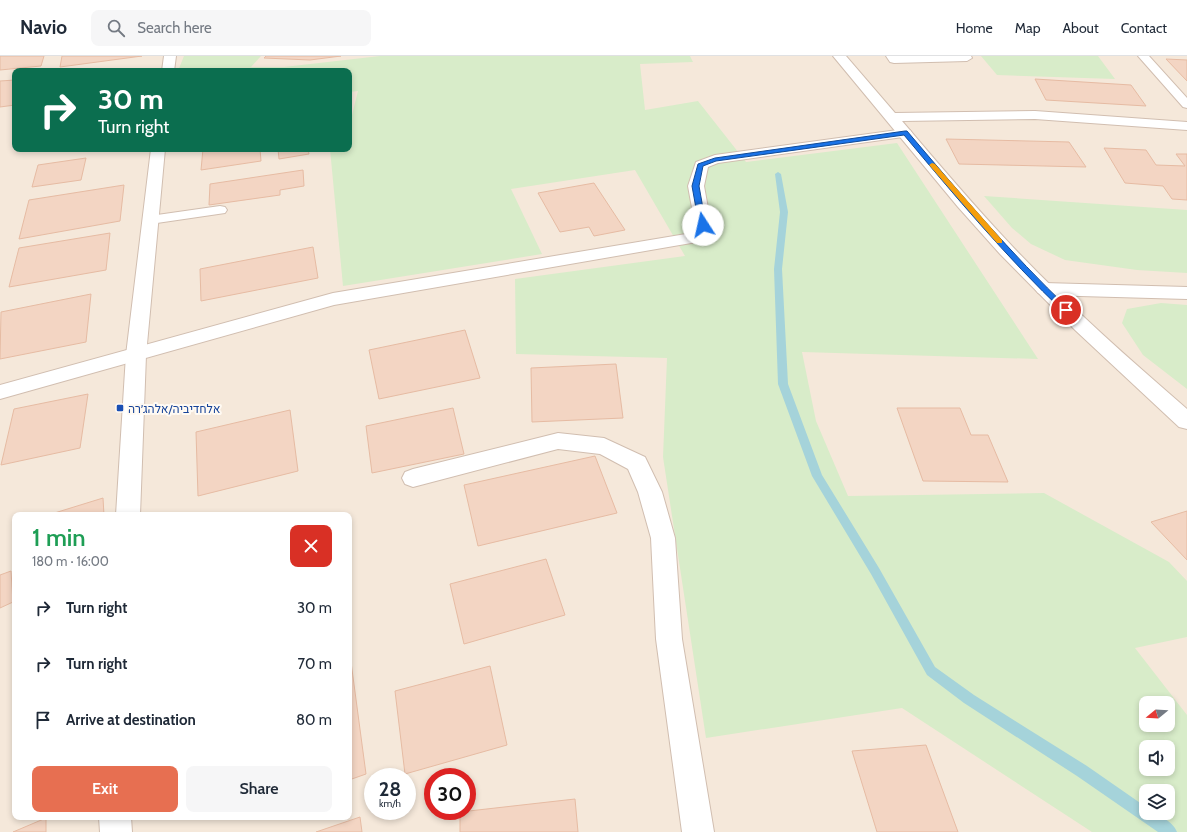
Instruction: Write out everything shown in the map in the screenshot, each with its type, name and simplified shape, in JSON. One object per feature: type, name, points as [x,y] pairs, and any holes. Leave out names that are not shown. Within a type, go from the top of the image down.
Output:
[{"type":"street","points":[[168,68],[170,56]]},
{"type":"street","points":[[839,56],[893,117],[982,224],[1044,289],[1112,354],[1187,421]]},
{"type":"street","points":[[893,117],[1035,115],[1187,126]]},
{"type":"street","points":[[0,392],[332,299],[691,238],[703,225],[696,186],[700,165],[715,160],[905,133]]},
{"type":"street","points":[[128,512],[136,354],[158,152]]},
{"type":"street","points":[[1044,289],[1187,292]]},
{"type":"street","points":[[413,478],[558,440],[604,446],[637,463],[650,492],[663,538],[669,639],[698,832]]},
{"type":"street","points":[[115,820],[116,832]]},
{"type":"lane","points":[[891,56],[894,60],[967,58],[965,56]]},
{"type":"lane","points":[[1143,56],[1187,105]]},
{"type":"lane","points":[[150,220],[220,210]]},
{"type":"shaded area","points":[[0,56],[1187,56],[1187,832],[0,832]]},
{"type":"green space","points":[[184,56],[261,56],[251,67],[284,67],[380,56],[690,56],[693,62],[640,64],[645,110],[698,101],[746,162],[897,143],[1038,359],[802,352],[816,421],[848,496],[1044,493],[1169,562],[1187,581],[1187,637],[1135,648],[1172,696],[1139,696],[1139,732],[1175,732],[1175,700],[1187,715],[1187,832],[1092,832],[902,708],[706,738],[663,457],[667,358],[516,354],[515,279],[685,256],[635,170],[511,189],[542,254],[343,286],[330,152],[352,152],[352,115],[358,91],[352,92],[352,68],[179,68]]},
{"type":"green space","points":[[981,56],[1098,56],[1115,79],[997,75]]},
{"type":"green space","points":[[984,196],[1187,210],[1187,273],[1137,270],[1065,260],[1031,244],[1012,228]]},
{"type":"green space","points":[[1161,303],[1187,305],[1187,389],[1143,355],[1122,323],[1127,309]]},
{"type":"building","points":[[0,56],[44,56],[41,66],[0,70]]},
{"type":"building","points":[[62,56],[142,56],[60,67]]},
{"type":"building","points":[[266,56],[341,56],[310,60],[264,58]]},
{"type":"building","points":[[1166,59],[1187,60],[1187,81]]},
{"type":"building","points":[[1035,79],[1131,85],[1146,106],[1046,100]]},
{"type":"building","points":[[12,80],[12,105],[0,107],[0,81]]},
{"type":"building","points":[[946,139],[1069,142],[1086,167],[959,164]]},
{"type":"building","points":[[1104,148],[1146,150],[1156,165],[1185,166],[1176,154],[1187,154],[1187,200],[1172,199],[1163,186],[1125,183]]},
{"type":"building","points":[[203,152],[260,152],[261,161],[201,170]]},
{"type":"building","points":[[278,152],[309,152],[309,154],[279,159]]},
{"type":"building","points":[[86,158],[81,180],[32,187],[38,165]]},
{"type":"building","points":[[303,170],[304,186],[280,190],[280,195],[209,205],[210,184]]},
{"type":"building","points":[[594,183],[625,230],[594,236],[589,227],[560,232],[538,193]]},
{"type":"building","points":[[124,185],[120,221],[19,239],[29,200]]},
{"type":"building","points":[[110,233],[106,270],[9,287],[19,248]]},
{"type":"building","points":[[313,247],[318,278],[201,301],[200,269]]},
{"type":"building","points":[[91,294],[86,342],[0,359],[1,312]]},
{"type":"building","points":[[465,330],[480,378],[379,399],[369,350]]},
{"type":"building","points":[[616,364],[623,418],[532,422],[531,368]]},
{"type":"building","points":[[88,394],[80,448],[1,465],[14,409]]},
{"type":"building","points":[[453,408],[464,454],[372,473],[366,426]]},
{"type":"building","points":[[897,408],[960,408],[971,435],[988,435],[1008,482],[923,481]]},
{"type":"building","points":[[290,410],[298,471],[198,496],[196,432]]},
{"type":"building","points":[[595,456],[617,513],[478,546],[464,485]]},
{"type":"building","points":[[103,498],[104,512],[58,512]]},
{"type":"building","points":[[1187,511],[1187,560],[1151,522]]},
{"type":"building","points":[[546,559],[565,615],[464,644],[450,584]]},
{"type":"building","points":[[11,571],[12,602],[0,608],[0,575]]},
{"type":"building","points":[[490,666],[507,745],[416,771],[416,768],[404,768],[395,691]]},
{"type":"building","points":[[352,669],[365,768],[364,775],[352,779]]},
{"type":"building","points":[[926,745],[958,832],[877,832],[852,751]]},
{"type":"building","points":[[575,799],[578,832],[460,832],[460,820],[476,820],[476,810]]},
{"type":"building","points":[[360,817],[362,832],[316,832],[352,820]]},
{"type":"building","points":[[41,820],[46,820],[46,832],[13,832]]},
{"type":"waterway","points":[[778,174],[784,212],[778,269],[783,384],[817,476],[875,571],[931,671],[969,699],[1082,771],[1170,832]]},
{"type":"slow traffic","points":[[932,165],[999,242]]},
{"type":"place","name":"אלחדיביה/אלהג׳רה","points":[[120,408]]},
{"type":"route","points":[[703,225],[696,186],[700,165],[715,160],[905,133],[982,224],[1066,310]]}]
